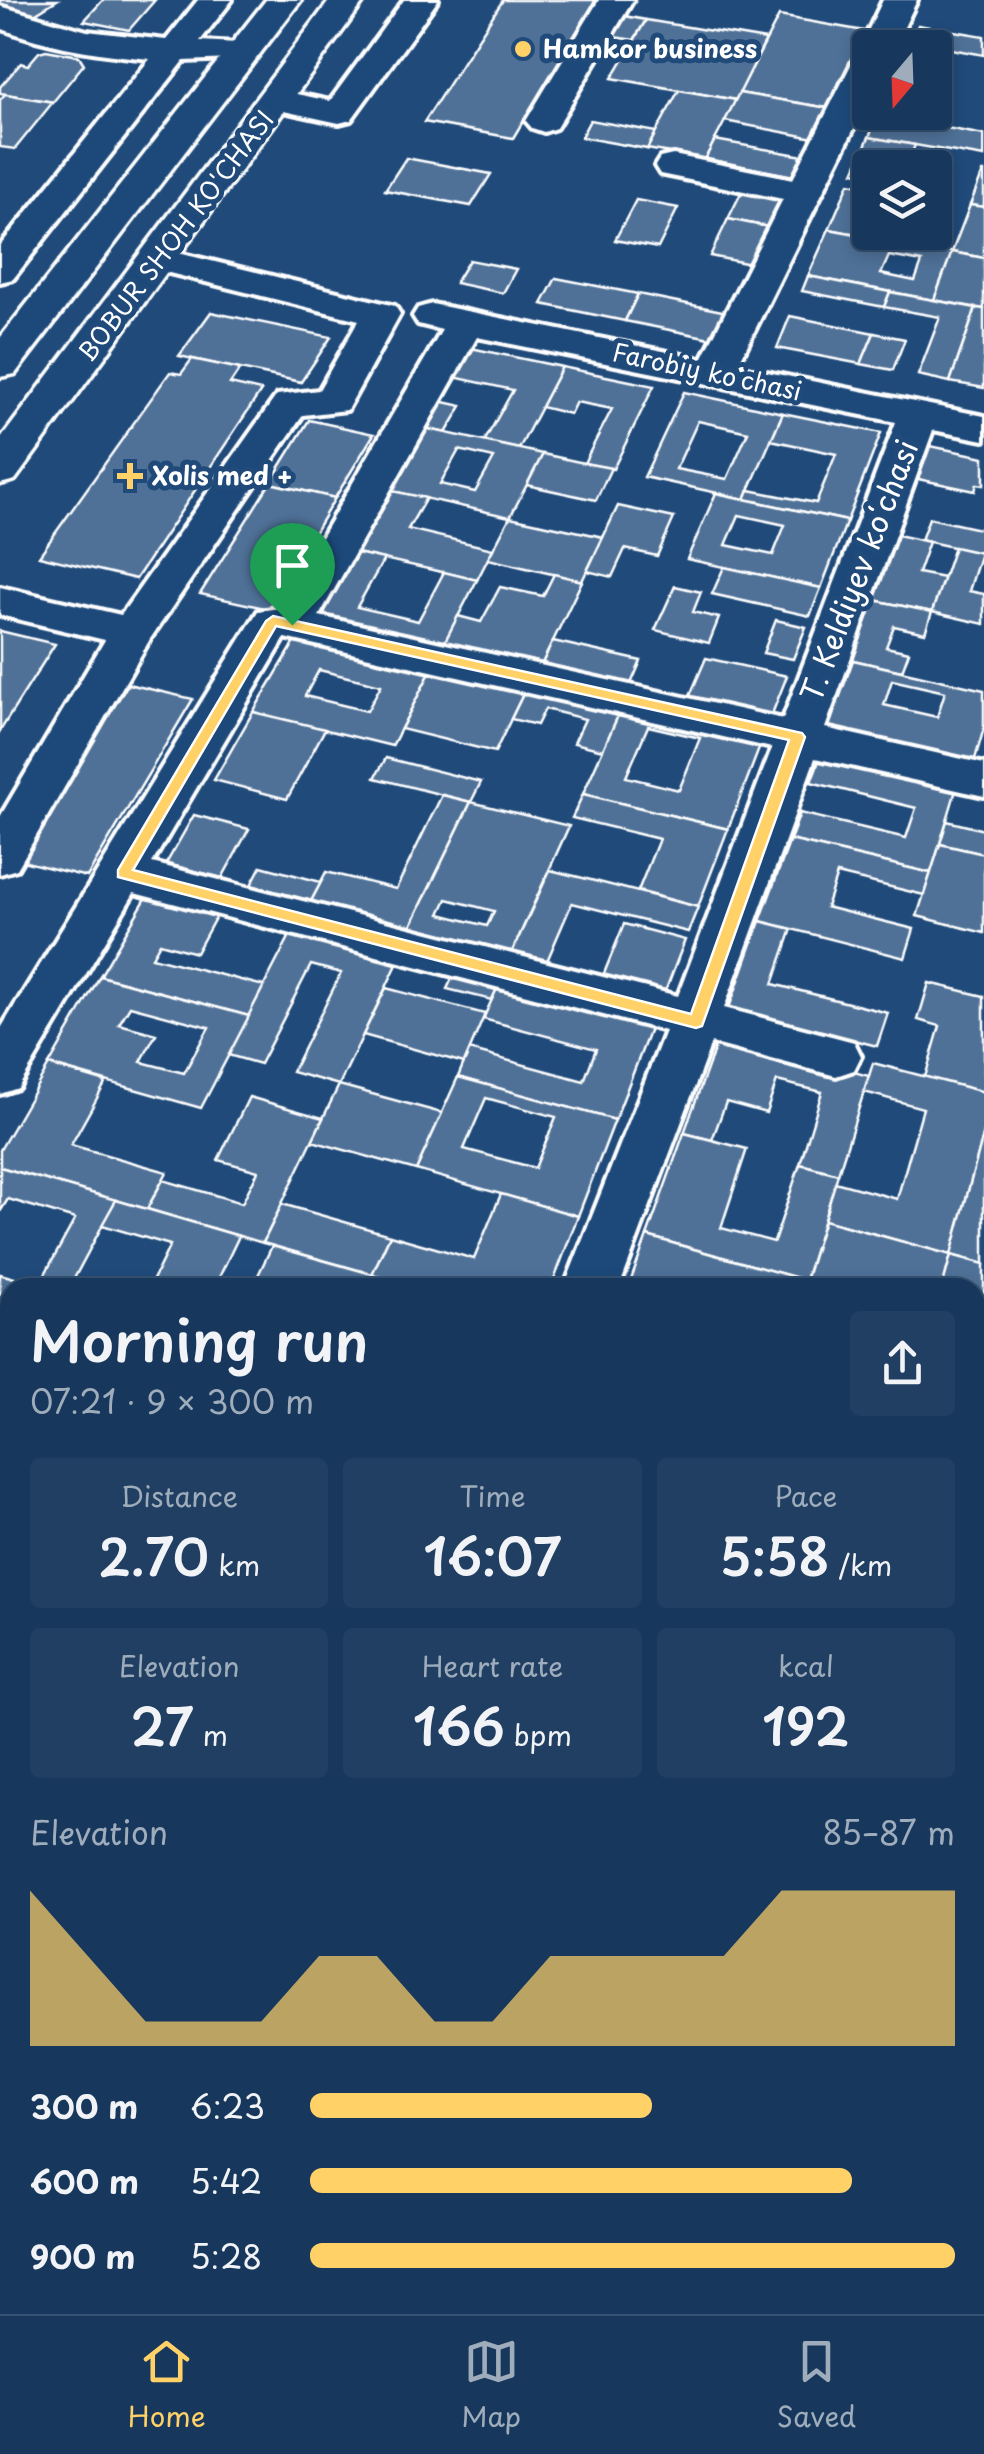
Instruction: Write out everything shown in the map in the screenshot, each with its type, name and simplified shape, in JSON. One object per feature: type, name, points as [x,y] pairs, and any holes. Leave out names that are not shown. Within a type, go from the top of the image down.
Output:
[{"type":"main road","name":"BOBUR SHOH KO'CHASI","points":[[4,354],[284,0]]},
{"type":"main road","name":"BOBUR SHOH KO'CHASI","points":[[0,470],[348,0]]},
{"type":"main road","points":[[4,354],[79,365]]},
{"type":"street","points":[[0,271],[215,0]]},
{"type":"street","points":[[277,100],[340,113],[421,0]]},
{"type":"street","points":[[544,121],[616,0]]},
{"type":"street","points":[[885,30],[900,0]]},
{"type":"street","points":[[0,16],[26,28],[172,54],[243,51]]},
{"type":"street","points":[[714,373],[852,97]]},
{"type":"street","points":[[674,166],[805,192]]},
{"type":"street","points":[[0,857],[132,632],[291,404],[332,401],[381,314],[158,260]]},
{"type":"street","name":"Farobiy koʻchasi","points":[[292,625],[448,319],[984,428]]},
{"type":"street","name":"T. Keldiyev koʻchasi","points":[[594,1278],[696,1022],[919,415]]},
{"type":"street","points":[[0,602],[132,632]]},
{"type":"street","points":[[0,1074],[273,621],[984,780]]},
{"type":"street","points":[[124,874],[836,1056]]},
{"type":"building","points":[[0,0],[57,0],[26,19],[0,8]]},
{"type":"building","points":[[103,0],[155,0],[129,30],[84,21]]},
{"type":"building","points":[[503,0],[596,0],[513,138],[424,122]]},
{"type":"building","points":[[619,15],[646,20],[634,40],[607,36]]},
{"type":"building","points":[[779,16],[858,30],[852,30],[852,57],[828,108],[739,93]]},
{"type":"building","points":[[646,20],[766,40],[736,100],[612,78]]},
{"type":"building","points":[[918,25],[948,30],[916,30]]},
{"type":"building","points":[[952,31],[984,36],[984,55],[952,49]]},
{"type":"building","points":[[46,50],[79,56],[84,64],[53,102],[0,93],[0,87],[21,63],[28,65]]},
{"type":"building","points":[[679,90],[736,100],[705,159],[647,149]]},
{"type":"building","points":[[739,93],[828,108],[814,138],[725,121]]},
{"type":"building","points":[[5,94],[53,102],[15,149],[0,147],[0,100]]},
{"type":"building","points":[[590,120],[656,132],[647,149],[581,137]]},
{"type":"building","points":[[952,129],[984,135],[984,157],[952,150],[869,137],[872,130]]},
{"type":"building","points":[[869,137],[915,145],[913,150],[863,150]]},
{"type":"building","points":[[715,140],[803,156],[794,176],[705,159]]},
{"type":"building","points":[[406,158],[491,174],[471,206],[385,190]]},
{"type":"building","points":[[983,172],[984,207],[970,205]]},
{"type":"building","points":[[849,183],[852,184],[852,233],[829,229]]},
{"type":"building","points":[[743,189],[788,197],[773,228],[728,219]]},
{"type":"building","points":[[636,200],[678,208],[658,248],[615,240]]},
{"type":"building","points":[[970,205],[984,207],[984,258],[952,252]]},
{"type":"building","points":[[728,219],[773,228],[756,265],[710,256]]},
{"type":"building","points":[[829,229],[852,233],[852,250],[952,252],[934,300],[808,276]],"holes":[[[889,256],[922,262],[915,281],[881,274]]]},
{"type":"building","points":[[952,252],[984,258],[984,309],[934,300]]},
{"type":"building","points":[[469,260],[516,269],[503,293],[455,283]]},
{"type":"building","points":[[808,276],[890,292],[884,307],[802,291]]},
{"type":"building","points":[[556,278],[638,294],[625,321],[542,304]]},
{"type":"building","points":[[890,292],[976,308],[950,382],[918,375],[940,317],[884,307]]},
{"type":"building","points":[[638,294],[727,312],[715,339],[625,321]]},
{"type":"building","points":[[976,308],[984,309],[984,388],[950,382]]},
{"type":"building","points":[[211,312],[331,337],[301,382],[179,356]]},
{"type":"building","points":[[790,316],[874,333],[861,364],[777,348]]},
{"type":"building","points":[[874,333],[905,339],[893,370],[861,364]]},
{"type":"building","points":[[466,347],[562,367],[519,449],[484,442],[513,390],[449,376]]},
{"type":"building","points":[[192,359],[240,369],[230,384],[261,391],[136,579],[39,556],[170,372],[181,374]]},
{"type":"building","points":[[562,367],[654,386],[613,469],[584,463],[612,409],[576,402],[570,414],[541,407]]},
{"type":"building","points":[[684,392],[783,413],[745,499],[644,477]],"holes":[[[698,421],[748,432],[727,479],[676,469]]]},
{"type":"building","points":[[435,400],[462,406],[446,433],[419,427]]},
{"type":"building","points":[[783,413],[881,433],[847,521],[745,499],[749,490],[816,503],[836,454],[771,440]]},
{"type":"building","points":[[309,420],[374,434],[335,498],[270,483]]},
{"type":"building","points":[[419,427],[543,454],[510,517],[383,489]],"holes":[[[459,450],[494,458],[475,492],[440,484]]]},
{"type":"building","points":[[930,446],[984,457],[984,485],[977,484],[975,491],[918,479]]},
{"type":"building","points":[[543,454],[611,468],[596,500],[527,485]]},
{"type":"building","points":[[270,483],[335,498],[269,609],[200,594]]},
{"type":"building","points":[[383,489],[426,498],[408,529],[493,549],[477,580],[348,551]]},
{"type":"building","points":[[716,493],[847,521],[821,588],[687,559]],"holes":[[[739,515],[785,525],[773,555],[726,545]]]},
{"type":"building","points":[[618,506],[674,518],[657,556],[625,549],[612,577],[587,571]]},
{"type":"building","points":[[510,517],[603,537],[582,581],[488,559]]},
{"type":"building","points":[[929,518],[984,530],[984,554],[921,540]]},
{"type":"building","points":[[898,535],[929,542],[918,573],[944,578],[932,612],[874,600]]},
{"type":"building","points":[[954,547],[981,553],[969,591],[984,594],[984,624],[932,612]]},
{"type":"building","points":[[348,551],[384,559],[357,607],[418,621],[444,572],[477,580],[440,651],[307,621]]},
{"type":"building","points":[[724,567],[821,588],[810,616],[712,594]]},
{"type":"building","points":[[554,574],[582,581],[537,674],[440,651],[458,616],[481,622],[500,587],[543,596]]},
{"type":"building","points":[[675,586],[701,592],[693,612],[719,618],[709,643],[655,630]]},
{"type":"building","points":[[874,600],[932,612],[925,633],[894,626],[886,647],[909,652],[902,671],[853,660]]},
{"type":"building","points":[[776,620],[806,627],[793,659],[763,653]]},
{"type":"building","points":[[0,631],[55,644],[0,731]]},
{"type":"building","points":[[298,637],[433,667],[392,746],[253,712]],"holes":[[[319,670],[381,685],[367,711],[305,696]]]},
{"type":"building","points":[[553,641],[641,661],[626,695],[537,674]]},
{"type":"building","points":[[706,658],[787,676],[770,719],[688,700]]},
{"type":"building","points":[[853,660],[984,690],[984,728],[973,766],[827,732]],"holes":[[[892,680],[945,692],[937,717],[884,705]]]},
{"type":"building","points":[[433,667],[526,688],[495,752],[401,729]]},
{"type":"building","points":[[128,684],[193,699],[87,877],[18,860]]},
{"type":"building","points":[[526,688],[621,709],[603,750],[574,743],[585,719],[545,709],[537,725],[511,719]]},
{"type":"building","points":[[621,709],[762,741],[728,829],[583,794]],"holes":[[[648,726],[700,738],[679,790],[626,777]]]},
{"type":"building","points":[[253,712],[325,729],[287,799],[214,780]]},
{"type":"building","points":[[386,758],[481,782],[471,802],[375,778]]},
{"type":"building","points":[[820,758],[956,790],[931,873],[790,840],[800,813],[906,838],[916,808],[811,782]]},
{"type":"building","points":[[583,794],[728,829],[698,907],[638,891],[659,839],[572,818]]},
{"type":"building","points":[[442,795],[471,802],[411,926],[311,901],[326,872],[396,889]]},
{"type":"building","points":[[471,802],[569,826],[512,952],[411,926]],"holes":[[[447,899],[494,911],[487,926],[440,914]]]},
{"type":"building","points":[[194,815],[249,829],[222,878],[166,864]]},
{"type":"building","points":[[947,821],[984,830],[984,854],[940,844]]},
{"type":"building","points":[[790,840],[931,873],[924,895],[837,874],[826,907],[914,929],[905,958],[760,921]]},
{"type":"building","points":[[940,844],[984,854],[984,933],[917,916]]},
{"type":"building","points":[[261,866],[321,882],[311,901],[251,885]]},
{"type":"building","points":[[550,870],[698,907],[688,932],[572,903],[547,961],[512,952]]},
{"type":"building","points":[[152,888],[221,907],[196,953],[160,943],[152,957],[264,986],[249,1016],[100,976]]},
{"type":"building","points":[[760,921],[792,929],[773,984],[888,1013],[877,1046],[729,1008]]},
{"type":"building","points":[[624,924],[685,940],[665,992],[603,976]]},
{"type":"building","points":[[295,926],[402,954],[339,1085],[292,1072],[341,973],[311,965],[260,1064],[228,1055]]},
{"type":"building","points":[[457,968],[501,980],[492,1000],[447,989]]},
{"type":"building","points":[[100,976],[249,1016],[201,1108],[49,1065]],"holes":[[[130,1006],[209,1027],[184,1073],[141,1062],[156,1034],[119,1024]]]},
{"type":"building","points":[[501,980],[654,1019],[615,1120],[458,1077],[469,1050],[584,1081],[596,1049],[483,1019]]},
{"type":"building","points":[[929,983],[984,996],[984,1092],[925,1077],[940,1026],[918,1020]]},
{"type":"building","points":[[386,988],[485,1014],[464,1063],[363,1035]]},
{"type":"building","points":[[719,1036],[869,1076],[838,1174],[800,1164],[822,1092],[777,1081],[766,1113],[726,1102],[712,1140],[684,1133]]},
{"type":"building","points":[[873,1063],[984,1092],[984,1132],[951,1255],[824,1220],[835,1182],[897,1199],[923,1108],[864,1092]]},
{"type":"building","points":[[49,1065],[106,1082],[71,1145],[167,1172],[147,1209],[0,1167],[0,1150]]},
{"type":"building","points":[[458,1077],[615,1120],[578,1216],[416,1170]],"holes":[[[486,1098],[556,1117],[535,1168],[464,1149]]]},
{"type":"building","points":[[339,1085],[442,1113],[416,1170],[312,1141]]},
{"type":"building","points":[[249,1097],[323,1118],[263,1243],[147,1209],[163,1180],[242,1203],[258,1171],[218,1160]]},
{"type":"building","points":[[984,1132],[984,1264],[951,1255]]},
{"type":"building","points":[[684,1133],[747,1149],[721,1228],[774,1242],[800,1164],[838,1174],[806,1278],[647,1236]]},
{"type":"building","points":[[0,1167],[116,1200],[74,1278],[43,1278],[75,1219],[8,1199],[0,1212]]},
{"type":"building","points":[[501,1194],[578,1216],[555,1278],[385,1278],[372,1274],[390,1235],[474,1259]]},
{"type":"building","points":[[116,1200],[239,1236],[219,1278],[154,1278],[170,1245],[102,1225]]},
{"type":"building","points":[[282,1204],[390,1235],[372,1274],[263,1243]]},
{"type":"building","points":[[824,1220],[951,1255],[945,1278],[806,1278]]},
{"type":"building","points":[[647,1236],[798,1278],[632,1278]]},
{"type":"building","points":[[272,1246],[386,1278],[257,1278]]},
{"type":"building","points":[[951,1255],[984,1264],[984,1278],[945,1278]]},
{"type":"place","name":"Hamkor business","points":[[523,49]]},
{"type":"place","name":"Xolis med +","points":[[130,476]]},
{"type":"route","points":[[273,621],[292,625],[798,737],[696,1022],[124,874],[273,621]]}]
